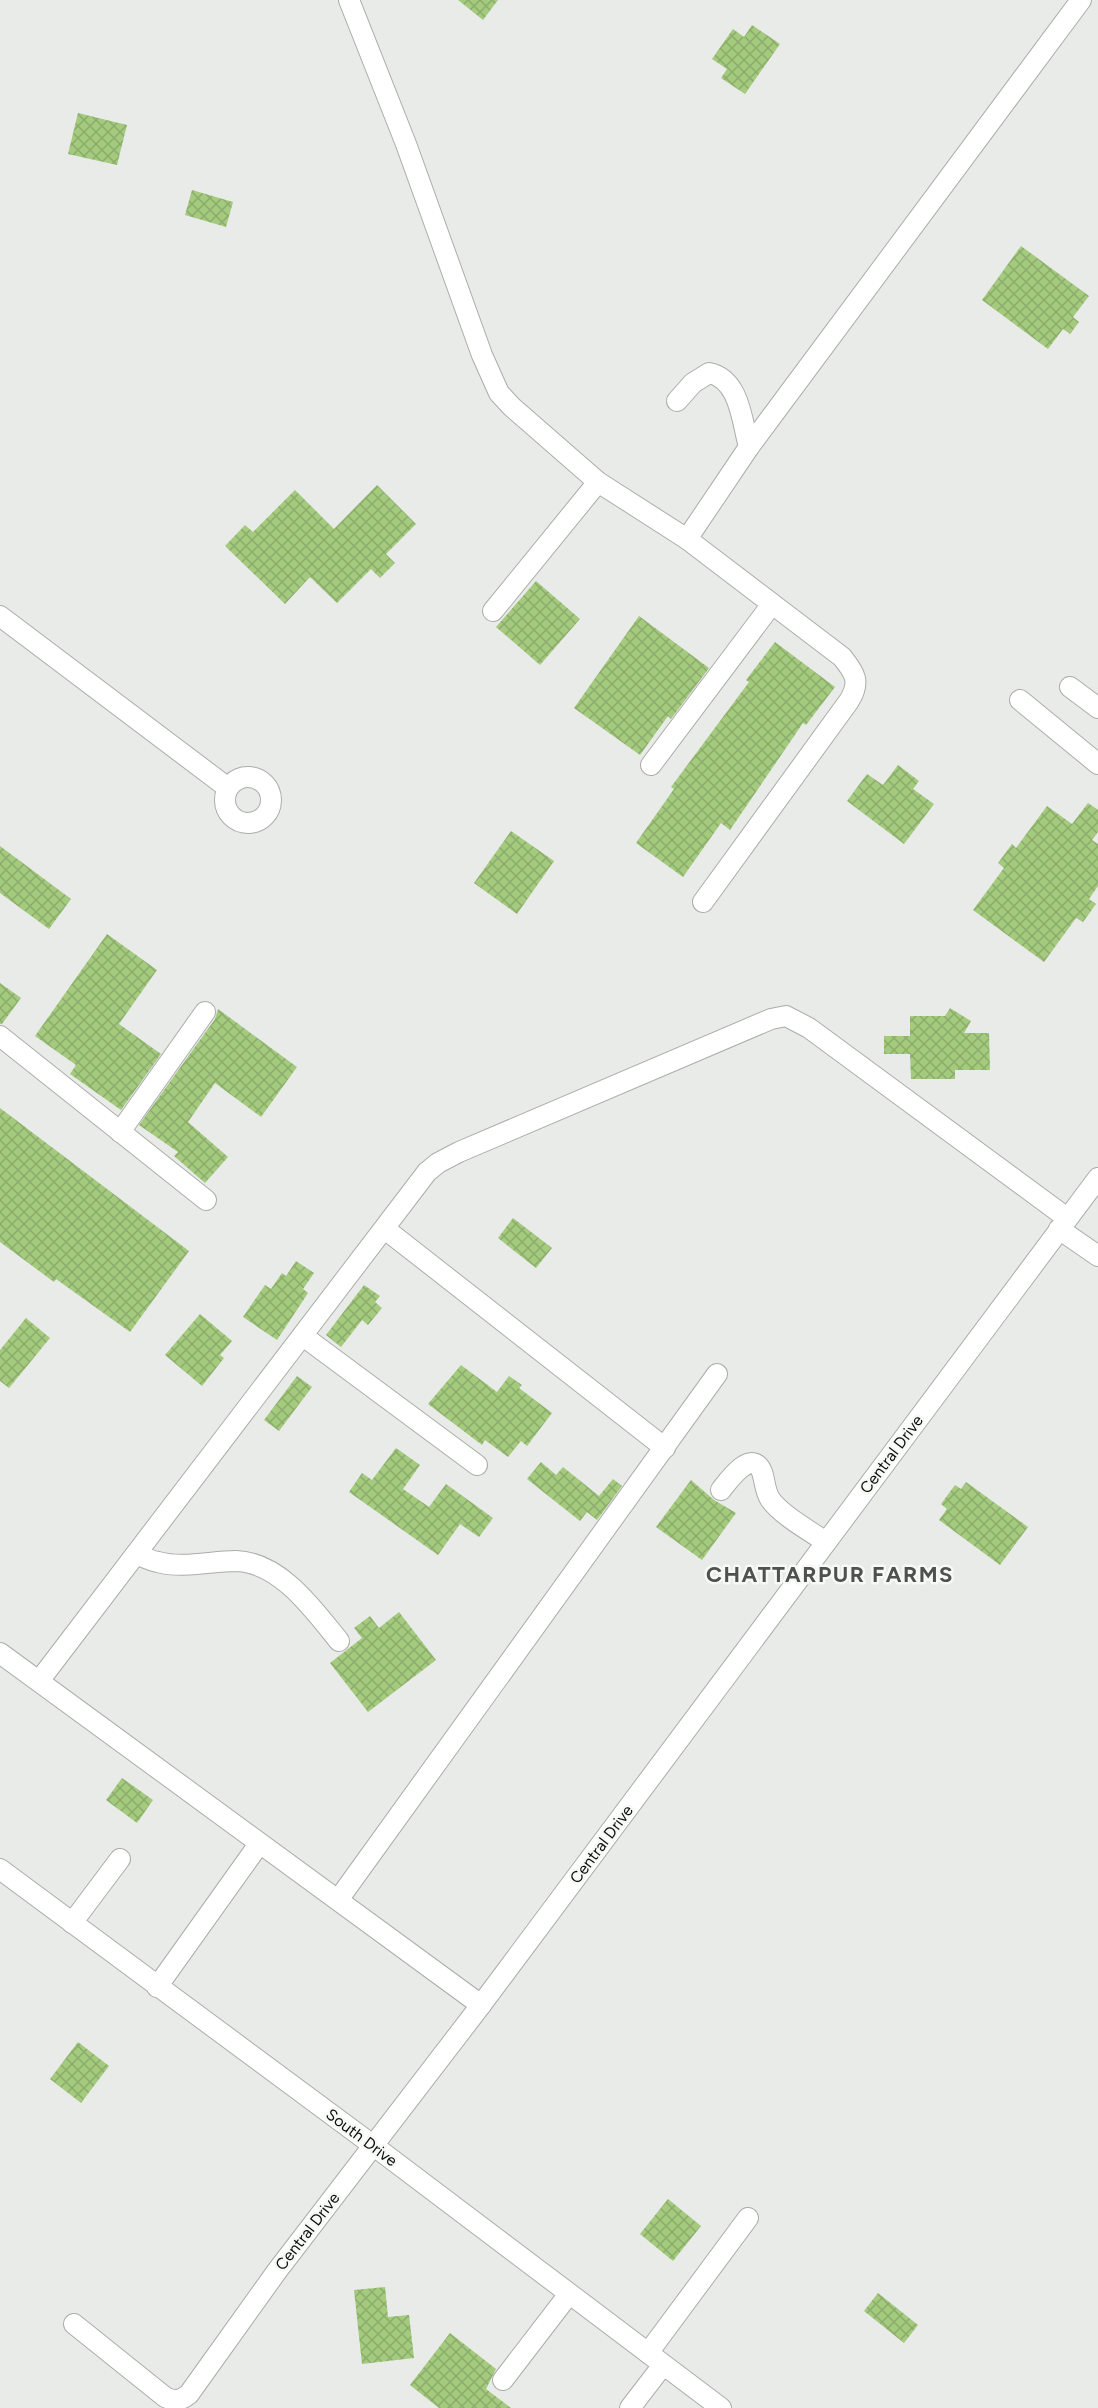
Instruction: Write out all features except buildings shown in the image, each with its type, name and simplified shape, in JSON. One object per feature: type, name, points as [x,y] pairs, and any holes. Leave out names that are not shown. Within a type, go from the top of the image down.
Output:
[{"type":"street","points":[[349,0],[406,144],[492,380],[499,393],[598,482],[687,539],[842,657],[852,669],[857,685],[849,701],[703,903]]},
{"type":"street","points":[[687,539],[749,447],[1081,0]]},
{"type":"street","points":[[677,401],[700,377],[709,374],[724,379],[734,394],[749,447]]},
{"type":"street","points":[[493,611],[598,482]]},
{"type":"street","points":[[651,765],[772,604]]},
{"type":"street","points":[[0,616],[228,788]]},
{"type":"street","points":[[1070,687],[1098,708]]},
{"type":"street","points":[[1020,700],[1098,764]]},
{"type":"street","points":[[120,1132],[205,1012]]},
{"type":"street","points":[[39,1681],[427,1172],[438,1163],[470,1147],[771,1019],[786,1016],[804,1024],[1063,1224],[1098,1256]]},
{"type":"street","points":[[0,1036],[206,1200]]},
{"type":"street","name":"Central Drive","points":[[74,2324],[165,2397],[179,2404],[189,2394],[277,2271],[481,2005],[1098,1178]]},
{"type":"street","points":[[385,1229],[665,1448]]},
{"type":"street","points":[[303,1336],[477,1465]]},
{"type":"street","points":[[338,1900],[717,1374]]},
{"type":"street","points":[[721,1490],[743,1466],[750,1463],[757,1466],[761,1470],[770,1499],[778,1508],[826,1542]]},
{"type":"street","points":[[136,1554],[158,1563],[172,1564],[238,1561],[276,1574],[303,1596],[339,1641]]},
{"type":"street","points":[[0,1653],[481,2005]]},
{"type":"street","points":[[157,1987],[259,1844]]},
{"type":"street","points":[[72,1923],[120,1859]]},
{"type":"street","name":"South Drive","points":[[2,1874],[374,2146],[721,2408]]},
{"type":"street","points":[[630,2408],[656,2359],[747,2218]]},
{"type":"street","points":[[503,2380],[569,2294]]},
{"type":"district","name":"CHATTARPUR FARMS","points":[[830,1574]]}]
